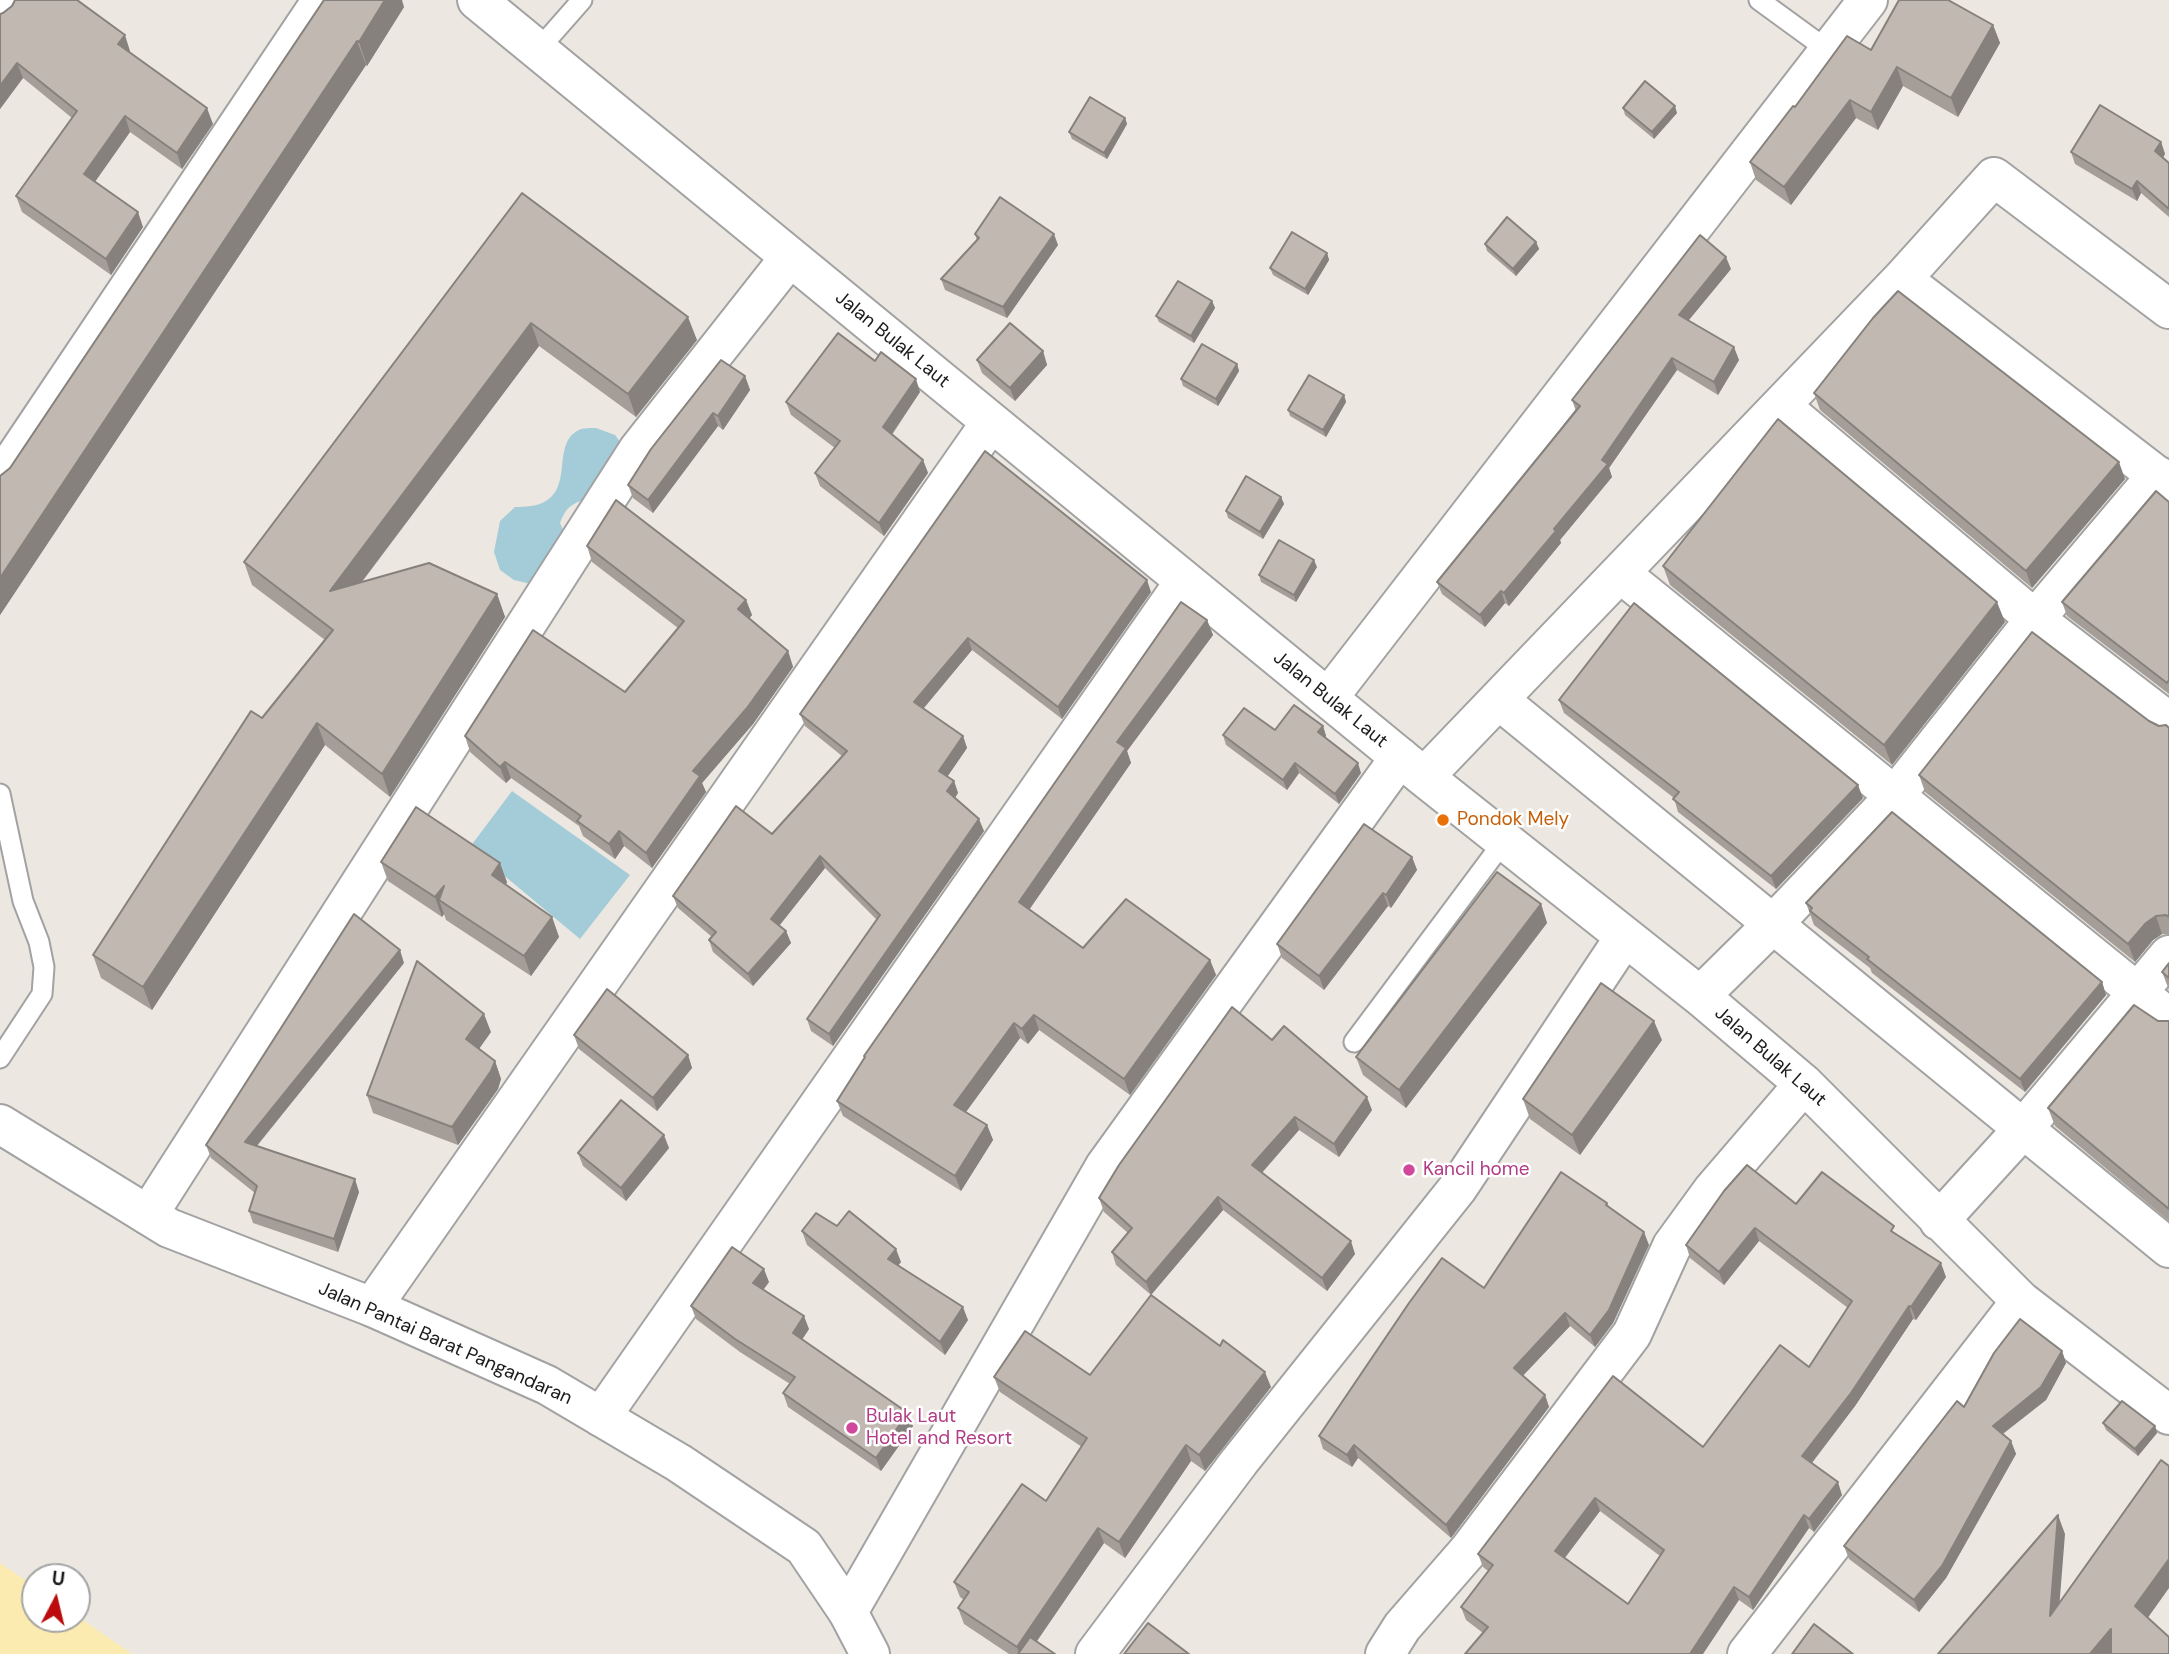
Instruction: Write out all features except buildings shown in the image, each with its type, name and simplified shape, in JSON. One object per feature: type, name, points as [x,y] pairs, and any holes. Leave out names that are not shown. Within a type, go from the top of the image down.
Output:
[{"type":"street","points":[[0,9],[6,0]]},
{"type":"street","points":[[0,480],[322,0]]},
{"type":"street","name":"Jalan Bulak Laut","points":[[477,0],[1412,767],[1700,996],[1804,1084],[2021,1301],[2169,1415]]},
{"type":"street","points":[[1328,698],[1868,0]]},
{"type":"street","points":[[848,1612],[1105,1166],[1412,767],[1499,700],[1902,279],[1994,177],[2169,309]]},
{"type":"street","points":[[148,1215],[638,450],[790,257]]},
{"type":"street","points":[[1700,996],[1894,797],[2035,619],[2163,480],[1902,279]]},
{"type":"street","points":[[1780,406],[2035,619],[2169,722]]},
{"type":"street","points":[[372,1307],[991,422]]},
{"type":"street","points":[[1620,573],[2169,1018]]},
{"type":"street","points":[[601,1417],[1185,581]]},
{"type":"street","points":[[1499,700],[2169,1248]]},
{"type":"street","points":[[1096,1654],[1239,1462],[1457,1189],[1624,938]]},
{"type":"street","points":[[1939,1220],[2023,1129],[2169,955]]},
{"type":"street","points":[[1385,1654],[1402,1627],[1469,1550],[1632,1334],[1672,1246],[1712,1191],[1804,1084]]},
{"type":"street","name":"Jalan Pantai Barat Pangandaran","points":[[0,1124],[169,1228],[372,1307],[547,1385],[679,1463],[804,1547],[848,1612],[870,1654]]},
{"type":"street","points":[[1747,1654],[2021,1301]]},
{"type":"lane","points":[[538,50],[582,0]]},
{"type":"lane","points":[[1759,0],[1829,51]]},
{"type":"lane","points":[[0,793],[23,901],[39,942],[44,967],[42,994],[0,1058]]},
{"type":"lane","points":[[1354,1042],[1504,841]]},
{"type":"sand","points":[[0,1563],[21,1577],[21,1633],[91,1633],[91,1626],[132,1654],[0,1654]]},
{"type":"water","points":[[596,428],[615,435],[624,447],[596,510],[583,500],[571,506],[560,523],[565,534],[531,584],[514,580],[500,570],[494,552],[500,521],[515,507],[537,505],[550,498],[557,488],[569,438],[581,429]]},
{"type":"water","points":[[512,791],[630,875],[580,939],[470,847]]},
{"type":"place","name":"Pondok Mely","points":[[1443,820]]},
{"type":"place","name":"Kancil home","points":[[1409,1170]]},
{"type":"place","name":"Bulak Laut Hotel and Resort","points":[[852,1428]]}]
